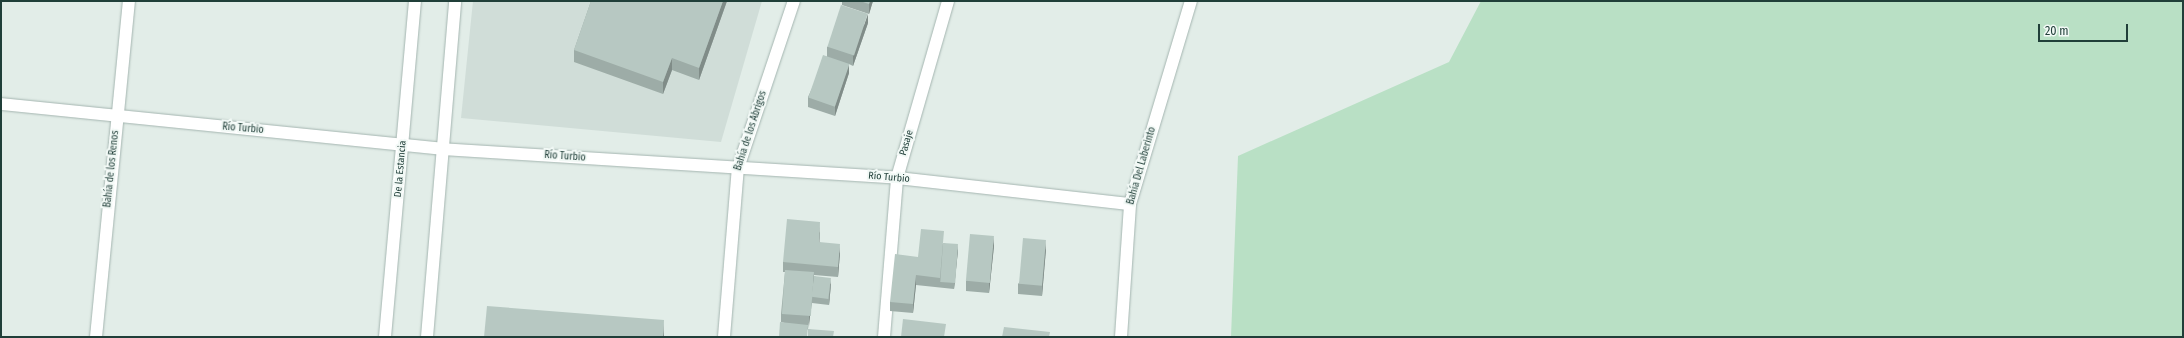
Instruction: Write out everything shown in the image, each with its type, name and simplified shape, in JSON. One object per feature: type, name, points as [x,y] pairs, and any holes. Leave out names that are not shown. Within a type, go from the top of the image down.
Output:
[{"type":"street","name":"Bahía de los Renos","points":[[96,337],[129,1]]},
{"type":"street","name":"De la Estancia","points":[[385,337],[415,1]]},
{"type":"street","points":[[426,337],[441,149],[455,1]]},
{"type":"street","name":"Bahía de los Abrigos","points":[[724,337],[738,168],[794,1]]},
{"type":"street","name":"Pasaje","points":[[884,337],[897,178],[948,1]]},
{"type":"street","name":"Bahía Del Laberinto","points":[[1121,337],[1130,204],[1191,1]]},
{"type":"street","name":"Río Turbio","points":[[1,104],[441,149],[897,178],[1130,204]]},
{"type":"shaded area","points":[[473,1],[762,1],[721,142],[461,118]]},
{"type":"green space","points":[[1481,1],[2183,1],[2183,337],[1231,337],[1238,156],[1449,62]]},
{"type":"building","points":[[591,1],[723,1],[699,68],[672,58],[663,82],[574,50]]},
{"type":"building","points":[[860,1],[870,1],[869,4]]},
{"type":"building","points":[[841,5],[868,14],[854,55],[827,47]]},
{"type":"building","points":[[823,55],[849,64],[835,107],[808,98]]},
{"type":"building","points":[[787,219],[820,222],[819,242],[840,244],[838,267],[783,262]]},
{"type":"building","points":[[921,229],[944,231],[940,278],[916,275],[913,304],[890,302],[895,254],[918,257]]},
{"type":"building","points":[[970,234],[994,236],[990,283],[966,281]]},
{"type":"building","points":[[1023,238],[1046,240],[1042,286],[1019,284]]},
{"type":"building","points":[[943,243],[958,244],[955,283],[940,282]]},
{"type":"building","points":[[785,270],[814,272],[811,316],[782,314]]},
{"type":"building","points":[[814,276],[831,278],[828,299],[811,297]]},
{"type":"building","points":[[487,306],[664,320],[663,337],[484,337]]},
{"type":"building","points":[[903,319],[946,324],[944,337],[901,337]]},
{"type":"building","points":[[780,322],[808,325],[807,337],[779,337]]},
{"type":"building","points":[[1004,327],[1050,332],[1049,337],[1002,337]]},
{"type":"building","points":[[808,329],[834,331],[833,337],[808,337]]}]
